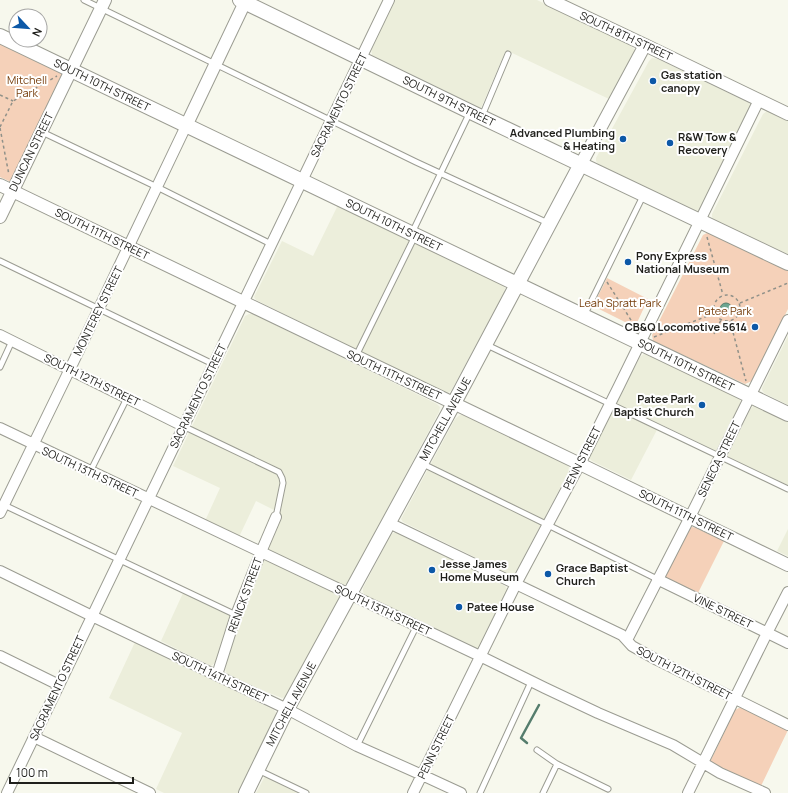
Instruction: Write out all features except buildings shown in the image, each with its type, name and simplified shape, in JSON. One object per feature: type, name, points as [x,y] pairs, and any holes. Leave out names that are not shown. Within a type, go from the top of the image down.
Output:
[{"type":"main road","name":"SOUTH 9TH STREET","points":[[244,1],[361,59],[788,263]]},
{"type":"main road","name":"SOUTH 10TH STREET","points":[[0,36],[65,73],[186,126],[517,284],[587,312],[640,343],[788,414]]},
{"type":"main road","name":"MITCHELL AVENUE","points":[[246,793],[287,709],[486,344],[581,164]]},
{"type":"street","name":"SACRAMENTO STREET","points":[[7,793],[389,0]]},
{"type":"street","name":"SOUTH 8TH STREET","points":[[550,0],[645,44],[788,114]]},
{"type":"street","name":"MONTEREY STREET","points":[[2,509],[157,187],[244,1]]},
{"type":"street","name":"DUNCAN STREET","points":[[0,217],[41,132],[65,73],[103,4]]},
{"type":"street","name":"MITCHELL AVENUE","points":[[581,164],[645,44]]},
{"type":"street","name":"PENN STREET","points":[[413,793],[516,584],[610,404],[758,100]]},
{"type":"street","name":"SOUTH 11TH STREET","points":[[5,182],[12,191],[788,565]]},
{"type":"street","name":"SENECA STREET","points":[[627,640],[788,320]]},
{"type":"street","name":"SOUTH 12TH STREET","points":[[0,335],[183,426]]},
{"type":"street","name":"SOUTH 13TH STREET","points":[[0,428],[90,472],[417,625],[531,682],[673,745],[720,773],[762,792]]},
{"type":"street","name":"RENICK STREET","points":[[217,675],[236,615],[276,517]]},
{"type":"street","name":"SOUTH 12TH STREET","points":[[389,523],[622,636],[632,646],[657,660],[788,725]]},
{"type":"street","name":"SOUTH 14TH STREET","points":[[0,571],[287,709],[357,746],[461,793]]},
{"type":"street","name":"VINE STREET","points":[[657,579],[788,643]]},
{"type":"street","points":[[688,793],[788,592]]},
{"type":"street","points":[[0,656],[59,685]]},
{"type":"street","points":[[34,737],[150,793]]},
{"type":"lane","points":[[84,0],[103,4],[215,64],[441,173],[549,223]]},
{"type":"lane","points":[[356,357],[441,173],[476,114],[508,54]]},
{"type":"lane","points":[[41,132],[157,187],[271,244]]},
{"type":"lane","points":[[587,312],[644,195]]},
{"type":"lane","points":[[0,261],[213,364]]},
{"type":"lane","points":[[0,367],[12,341]]},
{"type":"lane","points":[[486,344],[788,489]]},
{"type":"lane","points":[[90,472],[127,398]]},
{"type":"lane","points":[[183,426],[279,472],[283,483],[276,517]]},
{"type":"lane","points":[[421,463],[657,579]]},
{"type":"lane","points":[[2,509],[120,560],[236,615]]},
{"type":"lane","points":[[357,746],[417,625]]},
{"type":"lane","points":[[480,793],[531,682]]},
{"type":"lane","points":[[537,750],[556,764],[608,789]]},
{"type":"lane","points":[[543,793],[556,764]]},
{"type":"lane","points":[[257,769],[306,793]]},
{"type":"path","points":[[5,182],[0,128],[13,101],[65,73]]},
{"type":"path","points":[[0,94],[13,101]]},
{"type":"path","points":[[707,235],[723,296]]},
{"type":"path","points":[[604,276],[636,328]]},
{"type":"path","points":[[739,304],[788,283]]},
{"type":"path","points":[[723,296],[736,298],[739,304],[740,312],[738,316],[730,321],[721,320],[715,313],[714,309],[716,301],[723,296]]},
{"type":"path","points":[[587,312],[621,304],[650,301]]},
{"type":"path","points":[[654,337],[715,313]]},
{"type":"path","points":[[714,334],[721,320]]},
{"type":"path","points":[[730,321],[746,382]]},
{"type":"shaded area","points":[[394,0],[537,0],[630,45],[635,50],[634,55],[609,99],[506,50],[481,108],[372,55],[371,48]]},
{"type":"shaded area","points":[[652,58],[658,59],[749,103],[751,107],[700,210],[696,212],[598,164],[596,161],[596,158]]},
{"type":"shaded area","points":[[767,111],[788,120],[788,256],[714,220],[712,217],[712,214],[763,114]]},
{"type":"shaded area","points":[[338,205],[503,284],[505,288],[504,293],[451,391],[448,393],[443,393],[256,300],[254,297],[282,241],[313,256]]},
{"type":"shaded area","points":[[724,303],[728,303],[732,309],[728,315],[724,315],[720,311],[720,307]]},
{"type":"shaded area","points":[[253,314],[437,404],[440,407],[439,412],[348,583],[344,585],[265,549],[280,515],[274,510],[256,501],[239,537],[205,521],[220,488],[173,466],[245,316]]},
{"type":"shaded area","points":[[788,336],[788,405],[764,393],[762,388]]},
{"type":"shaded area","points":[[644,354],[649,354],[738,397],[740,404],[716,451],[660,424],[631,480],[592,461],[590,457],[640,357]]},
{"type":"shaded area","points":[[757,405],[788,420],[788,485],[727,457],[750,410],[753,406]]},
{"type":"shaded area","points":[[460,415],[465,415],[566,464],[569,467],[568,473],[516,572],[513,574],[509,574],[403,522],[401,519],[455,419]]},
{"type":"shaded area","points":[[788,529],[788,556],[777,551]]},
{"type":"shaded area","points":[[393,533],[398,533],[505,586],[507,589],[507,594],[477,649],[369,598],[364,594],[363,588]]},
{"type":"shaded area","points":[[263,561],[267,561],[335,592],[339,597],[339,602],[286,697],[282,698],[249,685],[227,674],[225,669],[240,615]]},
{"type":"shaded area","points":[[183,593],[231,616],[219,657],[211,666],[161,641]]},
{"type":"shaded area","points":[[135,642],[274,710],[278,715],[240,793],[164,793],[156,789],[182,733],[109,698]]},
{"type":"shaded area","points":[[265,776],[299,793],[256,793]]},
{"type":"green space","name":"Mitchell Park","points":[[0,44],[62,74],[11,182],[0,177]]},
{"type":"green space","name":"Patee Park","points":[[709,232],[788,270],[788,309],[752,381],[745,384],[653,341],[652,335],[703,235]]},
{"type":"green space","name":"Leah Spratt Park","points":[[607,278],[648,299],[635,327],[593,306]]},
{"type":"green space","points":[[692,527],[724,541],[697,595],[666,579],[665,577],[689,529]]},
{"type":"green space","points":[[742,707],[788,730],[761,786],[710,762],[735,710]]},
{"type":"waterway","points":[[527,743],[521,738],[539,705]]},
{"type":"place","name":"Gas station canopy","points":[[653,81]]},
{"type":"place","name":"Advanced Plumbing & Heating","points":[[623,139]]},
{"type":"place","name":"R&W Tow & Recovery","points":[[670,143]]},
{"type":"place","name":"Pony Express National Museum","points":[[628,262]]},
{"type":"place","name":"CB&Q Locomotive 5614","points":[[755,327]]},
{"type":"place","name":"Patee Park Baptist Church","points":[[702,405]]},
{"type":"place","name":"Jesse James Home Museum","points":[[432,570]]},
{"type":"place","name":"Grace Baptist Church","points":[[548,574]]},
{"type":"place","name":"Patee House","points":[[459,607]]}]
